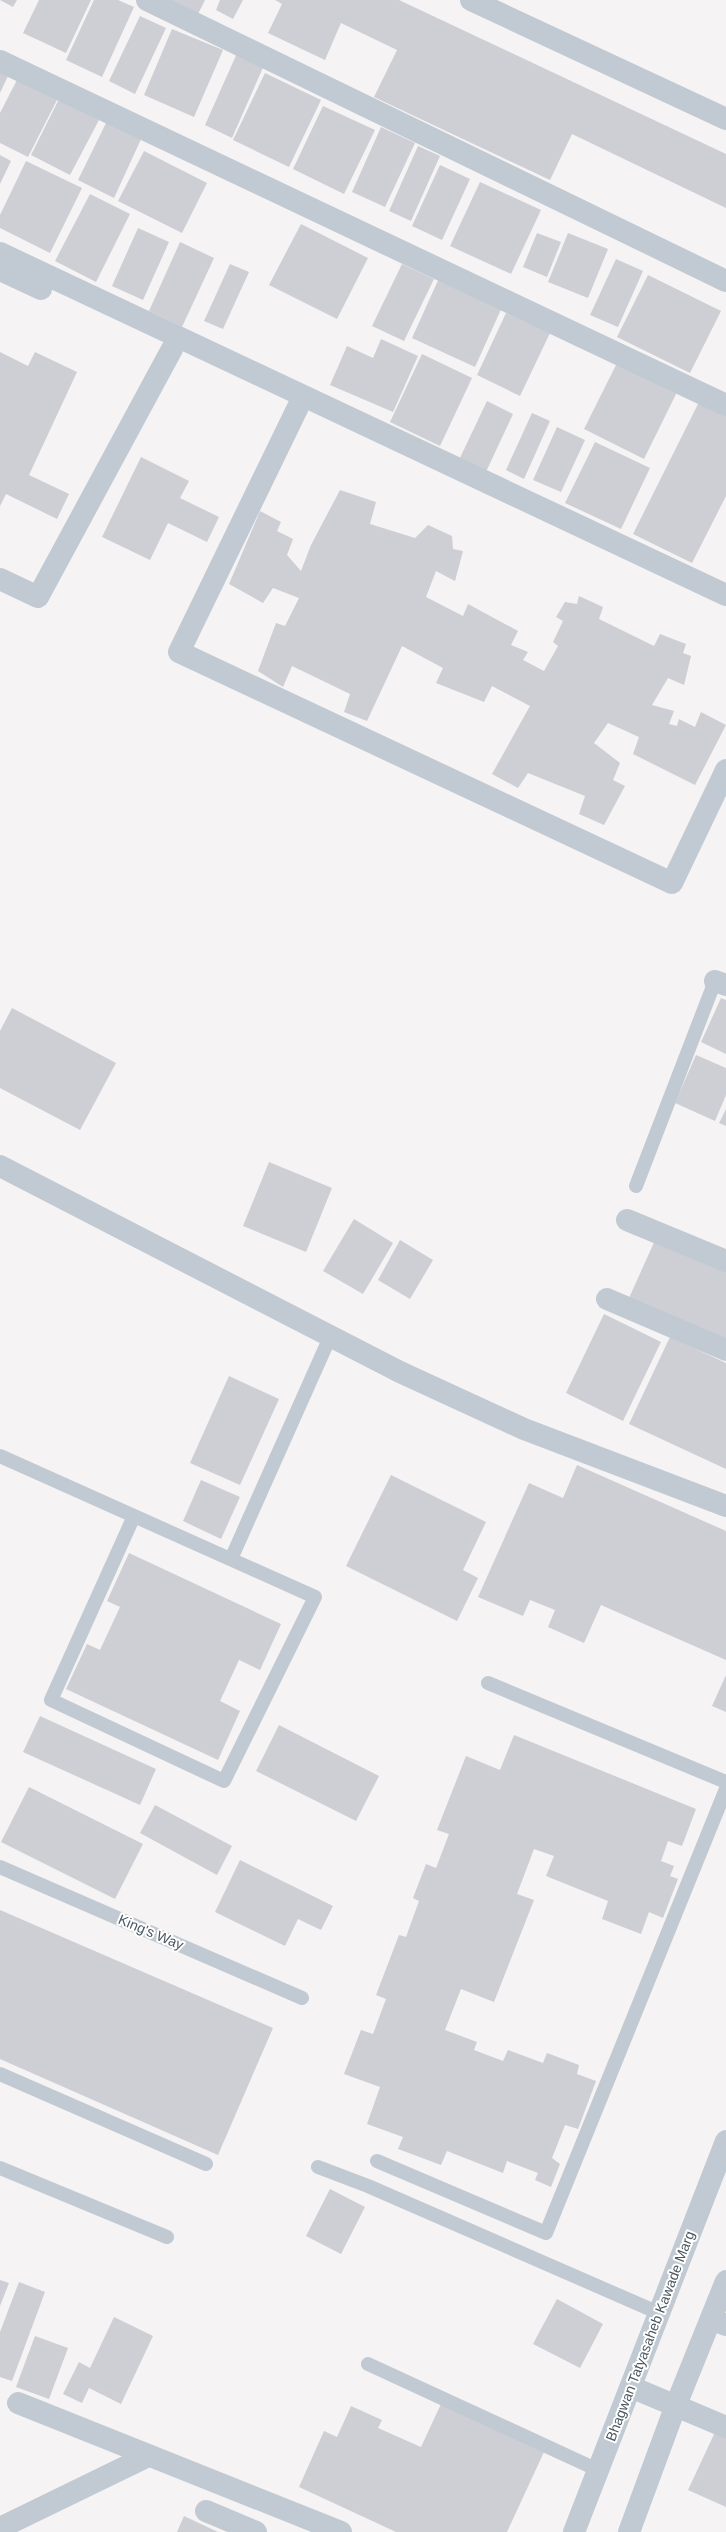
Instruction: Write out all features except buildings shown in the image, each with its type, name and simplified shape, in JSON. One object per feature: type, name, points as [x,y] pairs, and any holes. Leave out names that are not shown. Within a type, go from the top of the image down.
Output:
[{"type":"street","points":[[147,0],[726,281]]},
{"type":"street","points":[[471,0],[726,119]]},
{"type":"street","points":[[0,61],[726,405]]},
{"type":"street","points":[[0,253],[726,595]]},
{"type":"street","points":[[0,270],[726,603]]},
{"type":"street","points":[[0,579],[38,597],[172,349]]},
{"type":"street","points":[[298,407],[179,652],[672,883],[726,770]]},
{"type":"street","points":[[0,1166],[330,1337],[524,1429],[726,1506]]},
{"type":"street","points":[[627,1220],[726,1260]]},
{"type":"street","points":[[607,1299],[726,1350]]},
{"type":"street","name":"Bhagwan Tatyasaheb Kawade Marg","points":[[574,2532],[725,2145]]},
{"type":"street","points":[[630,2532],[676,2405],[719,2322],[726,2281]]},
{"type":"street","points":[[631,2387],[726,2427]]},
{"type":"street","points":[[18,2403],[341,2532]]},
{"type":"street","points":[[0,2528],[148,2456]]},
{"type":"street","points":[[206,2511],[256,2532]]},
{"type":"lane","points":[[636,1186],[721,983]]},
{"type":"lane","points":[[231,1559],[330,1337]]},
{"type":"lane","points":[[0,1456],[316,1597],[224,1782],[51,1700],[134,1516]]},
{"type":"lane","points":[[488,1683],[726,1782]]},
{"type":"lane","points":[[377,2161],[546,2233],[726,1789]]},
{"type":"lane","name":"King's Way","points":[[0,1867],[302,1998]]},
{"type":"lane","points":[[0,2074],[206,2164]]},
{"type":"lane","points":[[318,2167],[368,2186],[659,2313]]},
{"type":"lane","points":[[0,2168],[167,2237]]},
{"type":"lane","points":[[368,2364],[598,2470]]}]
